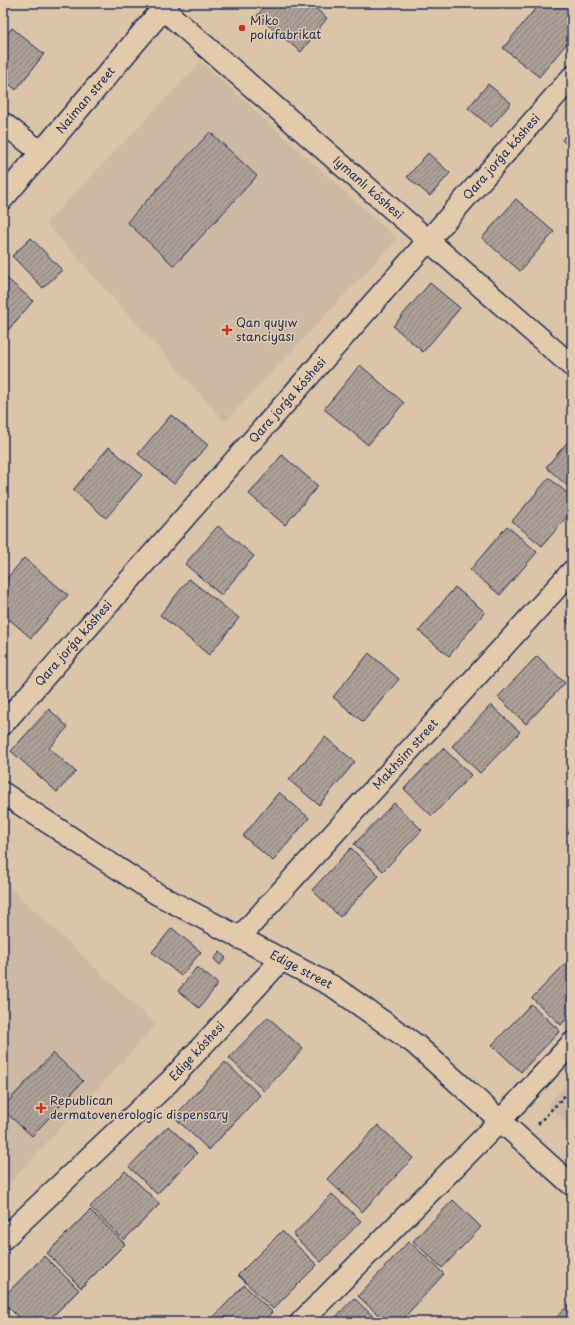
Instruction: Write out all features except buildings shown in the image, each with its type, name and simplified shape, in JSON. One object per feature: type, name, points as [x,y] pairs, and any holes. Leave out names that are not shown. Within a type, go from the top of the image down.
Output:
[{"type":"main road","name":"Naiman street","points":[[3,198],[166,6]]},
{"type":"street","name":"Iymanlı kóshesi","points":[[166,6],[428,240],[572,366]]},
{"type":"street","name":"Qara jorǵa kóshesi","points":[[3,724],[572,77]]},
{"type":"street","points":[[3,123],[42,153]]},
{"type":"street","name":"Makhsim street","points":[[239,938],[572,571]]},
{"type":"street","name":"Edige street","points":[[3,793],[157,894],[334,987],[414,1044],[572,1185]]},
{"type":"street","name":"Edige kóshesi","points":[[3,1239],[169,1082],[282,959]]},
{"type":"street","points":[[301,1322],[500,1122],[572,1043]]},
{"type":"path","points":[[537,1125],[572,1088]]},
{"type":"shaded area","name":"Qan quyıw stanciyası","points":[[201,62],[397,239],[225,422],[46,223]]},
{"type":"shaded area","name":"Republican dermatovenerologic dispensary","points":[[3,881],[156,1025],[3,1190]]},
{"type":"shaded area","points":[[572,1079],[572,1128],[547,1105]]},
{"type":"place","name":"Miko polufabrikat","points":[[242,28]]},
{"type":"place","name":"Qan quyıw stanciyası","points":[[227,330]]},
{"type":"place","name":"Republican dermatovenerologic dispensary","points":[[41,1108]]}]
